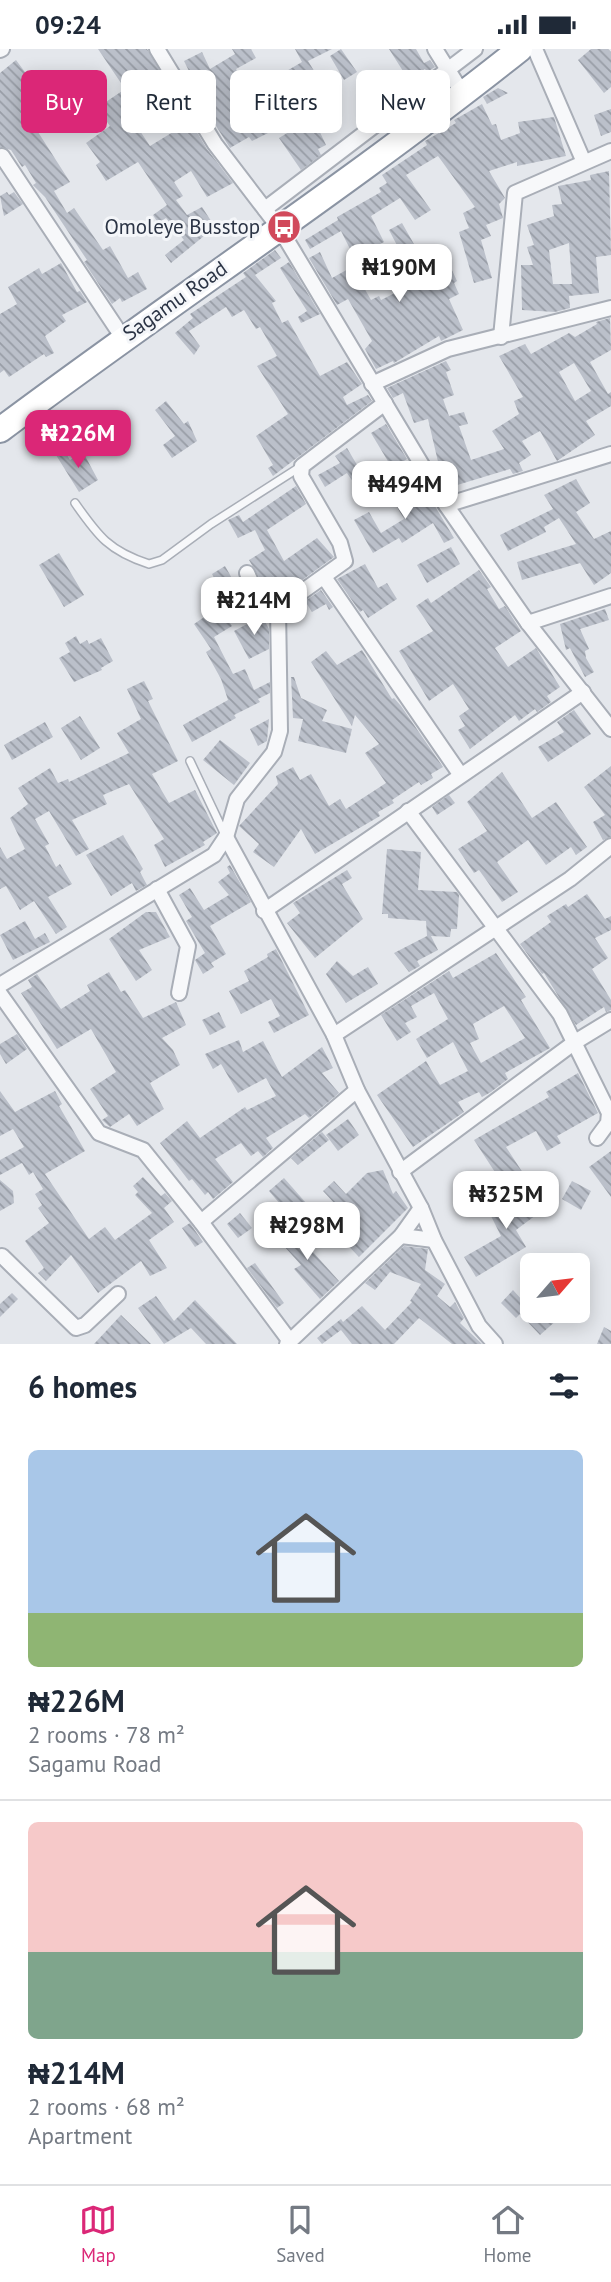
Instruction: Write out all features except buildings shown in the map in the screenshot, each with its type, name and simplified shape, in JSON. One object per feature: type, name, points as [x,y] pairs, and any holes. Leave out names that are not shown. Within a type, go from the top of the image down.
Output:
[{"type":"highway","name":"Sagamu Road","points":[[0,430],[123,338],[273,219],[463,94],[520,49]]},
{"type":"street","points":[[157,49],[215,144],[273,219],[446,505],[528,622],[611,729]]},
{"type":"street","points":[[435,49],[463,94]]},
{"type":"street","points":[[273,219],[447,69],[475,49]]},
{"type":"street","points":[[535,49],[583,160]]},
{"type":"street","points":[[501,337],[515,193],[583,160],[611,151]]},
{"type":"street","points":[[2,156],[123,338]]},
{"type":"street","points":[[372,384],[448,349],[611,308]]},
{"type":"street","points":[[278,609],[345,561],[340,543],[301,476],[302,466],[386,403]]},
{"type":"street","points":[[446,505],[611,454]]},
{"type":"street","points":[[247,573],[261,602],[278,609]]},
{"type":"street","points":[[324,577],[460,774]]},
{"type":"street","points":[[528,622],[611,596]]},
{"type":"street","points":[[0,985],[214,855],[226,837],[237,799],[274,752],[280,731],[278,609]]},
{"type":"street","points":[[264,911],[583,692]]},
{"type":"street","points":[[408,810],[560,1014],[609,1113],[608,1123],[597,1138]]},
{"type":"street","points":[[226,837],[334,1035],[357,1090],[421,1207],[434,1240],[479,1326],[495,1344]]},
{"type":"street","points":[[334,1035],[570,879],[611,846]]},
{"type":"street","points":[[157,889],[188,946],[179,993]]},
{"type":"street","points":[[0,993],[99,1133],[143,1150],[201,1221],[288,1342],[401,1236],[421,1207]]},
{"type":"street","points":[[400,1172],[575,1042],[611,1020]]},
{"type":"street","points":[[201,1221],[357,1090]]},
{"type":"street","points":[[401,1236],[434,1240]]},
{"type":"street","points":[[1,1256],[38,1287],[68,1323],[76,1328],[85,1325],[118,1294]]},
{"type":"lane","points":[[75,503],[100,538],[112,549],[149,564],[162,560],[211,524],[302,466]]},
{"type":"lane","points":[[190,761],[226,837]]},
{"type":"place","name":"Omoleye Busstop","points":[[284,227]]}]
